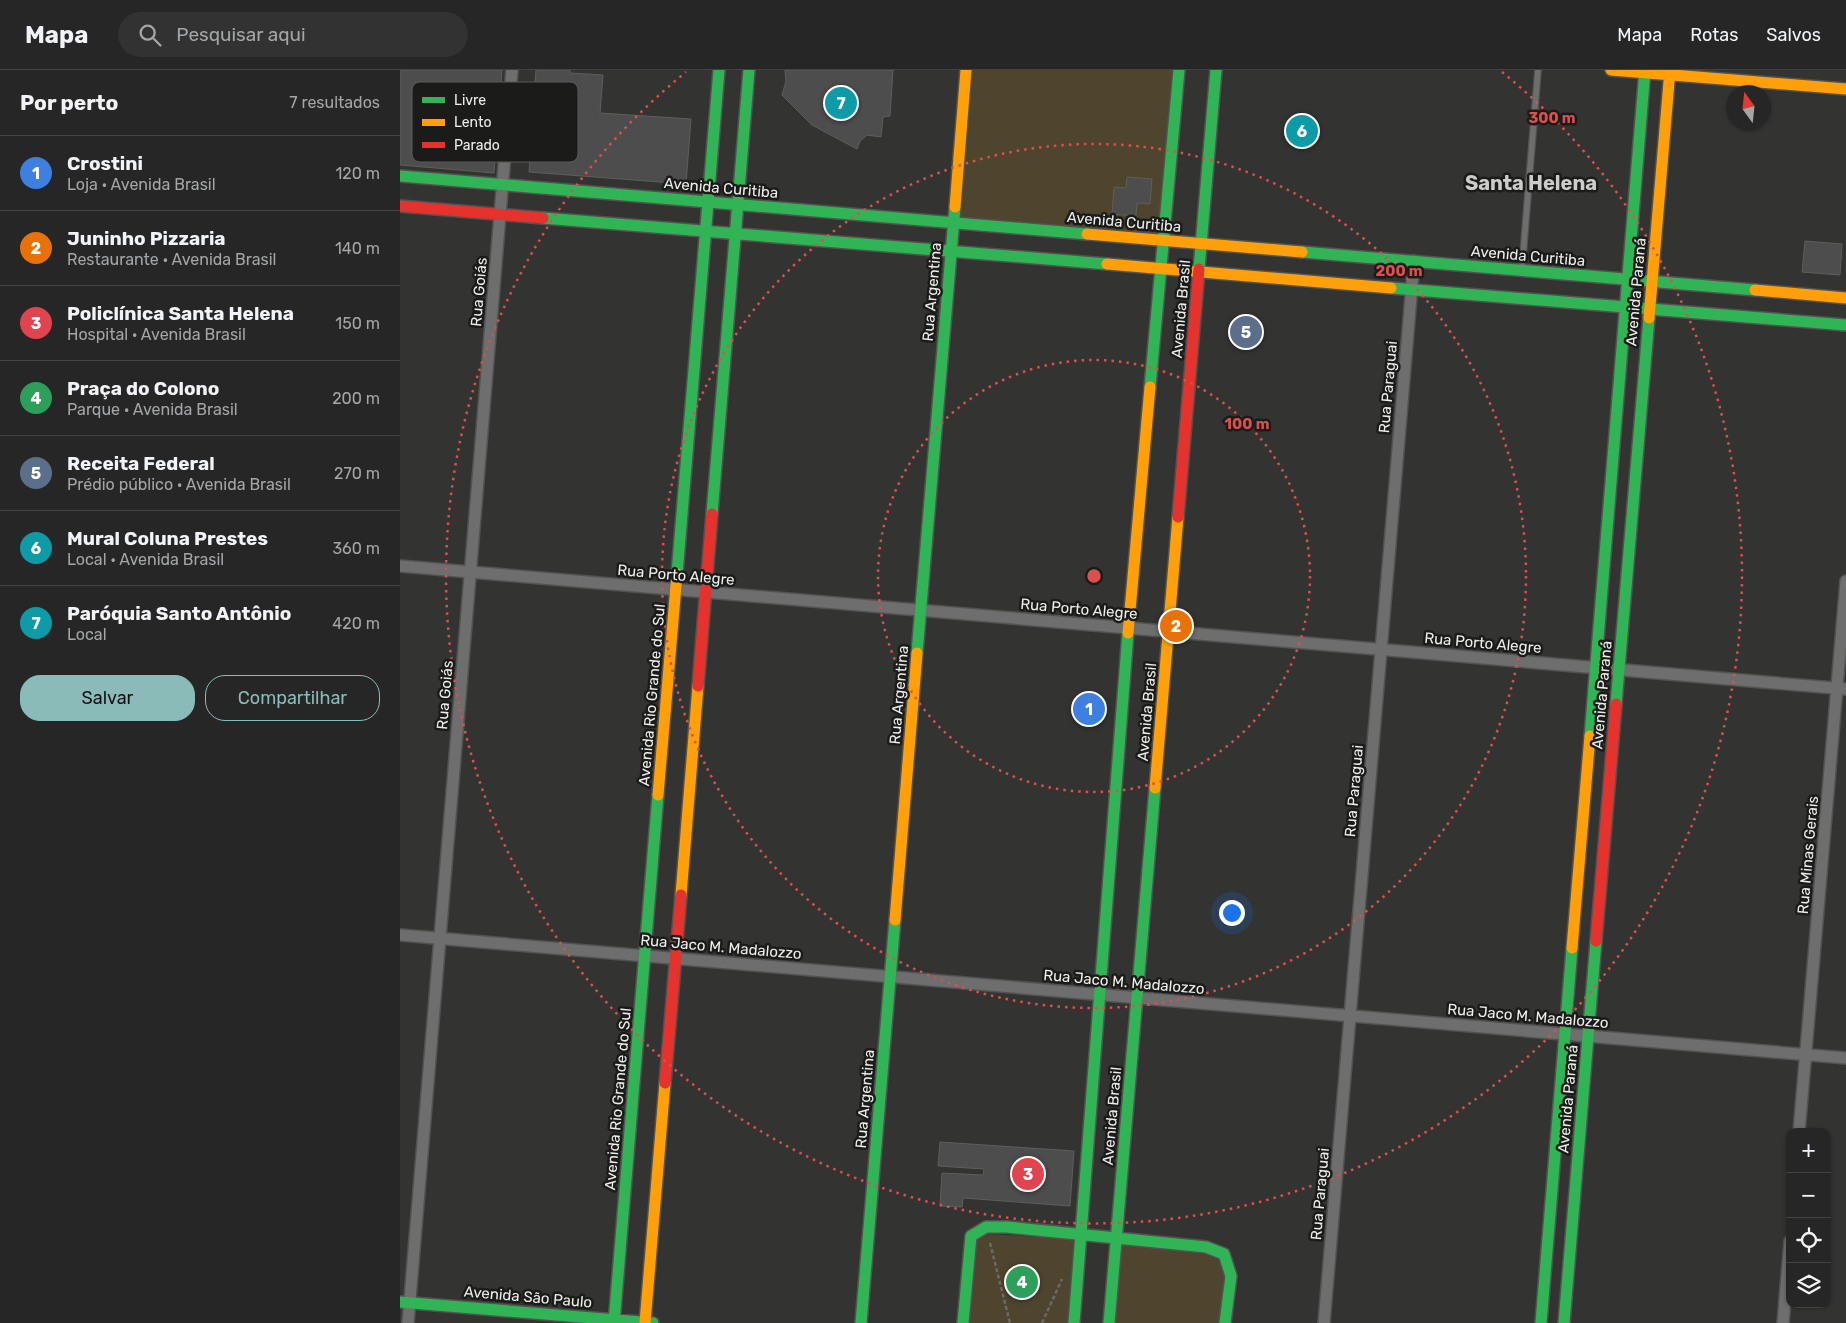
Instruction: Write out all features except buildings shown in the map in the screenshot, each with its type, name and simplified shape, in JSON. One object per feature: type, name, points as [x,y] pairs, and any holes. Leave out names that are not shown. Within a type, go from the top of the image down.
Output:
[{"type":"street","name":"Avenida Rio Grande do Sul","points":[[614,1321],[719,70]]},
{"type":"street","points":[[648,1323],[675,958],[749,70]]},
{"type":"street","name":"Rua Argentina","points":[[861,1323],[966,70]]},
{"type":"street","name":"Avenida Brasil","points":[[1074,1323],[1128,628],[1179,70]]},
{"type":"street","name":"Avenida Brasil","points":[[1109,1323],[1216,70]]},
{"type":"street","points":[[1611,70],[1670,72],[1846,90]]},
{"type":"street","name":"Avenida Paraná","points":[[1564,1323],[1652,282],[1645,71]]},
{"type":"street","name":"Avenida Paraná","points":[[1540,1323],[1628,279],[1670,72]]},
{"type":"street","name":"Rua Goiás","points":[[408,1323],[405,1302],[440,938],[504,162]]},
{"type":"street","name":"Avenida Curitiba","points":[[400,176],[1846,298]]},
{"type":"street","points":[[400,206],[1846,325]]},
{"type":"street","name":"Rua Paraguai","points":[[1324,1323],[1414,261]]},
{"type":"street","points":[[1614,440],[1639,442]]},
{"type":"street","name":"Rua Porto Alegre","points":[[400,566],[1841,689]]},
{"type":"street","name":"Rua Minas Gerais","points":[[1799,1128],[1841,689],[1846,581]]},
{"type":"street","name":"Rua Jaco M. Madalozzo","points":[[400,935],[1846,1058]]},
{"type":"street","points":[[963,1323],[971,1236],[986,1227],[1082,1234],[1206,1247],[1224,1254],[1231,1276],[1226,1323]]},
{"type":"street","points":[[1783,1323],[1788,1263]]},
{"type":"street","name":"Avenida São Paulo","points":[[405,1302],[648,1323]]},
{"type":"lane","points":[[1522,270],[1538,70]]},
{"type":"path","points":[[986,1227],[1010,1323]]},
{"type":"shaded area","points":[[971,70],[1173,70],[1160,236],[959,218]]},
{"type":"shaded area","points":[[985,1234],[1076,1239],[1069,1323],[968,1323],[976,1241]]},
{"type":"shaded area","points":[[1121,1244],[1206,1252],[1220,1260],[1226,1276],[1221,1323],[1114,1323]]},
{"type":"traffic: fast","points":[[677,574],[719,70]]},
{"type":"traffic: fast","points":[[712,514],[749,70]]},
{"type":"traffic: fast","points":[[1150,387],[1179,70]]},
{"type":"traffic: fast","points":[[1199,269],[1216,70]]},
{"type":"traffic: fast","points":[[1590,736],[1645,70]]},
{"type":"traffic: fast","points":[[400,176],[1087,234]]},
{"type":"traffic: fast","points":[[917,653],[955,207]]},
{"type":"traffic: fast","points":[[543,218],[1107,264]]},
{"type":"traffic: fast","points":[[1302,252],[1755,290]]},
{"type":"traffic: fast","points":[[1391,288],[1846,325]]},
{"type":"traffic: fast","points":[[1616,704],[1649,318]]},
{"type":"traffic: fast","points":[[1074,1323],[1128,633]]},
{"type":"traffic: fast","points":[[1109,1323],[1155,788]]},
{"type":"traffic: fast","points":[[614,1323],[658,795]]},
{"type":"traffic: fast","points":[[861,1323],[895,920]]},
{"type":"traffic: fast","points":[[1564,1323],[1596,941]]},
{"type":"traffic: fast","points":[[1541,1323],[1572,948]]},
{"type":"traffic: fast","points":[[963,1323],[971,1236],[986,1227],[1007,1227],[1206,1247],[1224,1254],[1231,1276],[1225,1323]]},
{"type":"traffic: fast","points":[[400,1302],[653,1323]]},
{"type":"traffic: slow","points":[[955,207],[966,70]]},
{"type":"traffic: slow","points":[[1611,70],[1846,89]]},
{"type":"traffic: slow","points":[[1649,318],[1670,70]]},
{"type":"traffic: slow","points":[[1087,234],[1302,252]]},
{"type":"traffic: slow","points":[[1107,264],[1391,288]]},
{"type":"traffic: slow","points":[[1755,290],[1846,298]]},
{"type":"traffic: slow","points":[[1128,633],[1150,387]]},
{"type":"traffic: slow","points":[[1155,788],[1178,517]]},
{"type":"traffic: slow","points":[[658,795],[677,574]]},
{"type":"traffic: slow","points":[[895,920],[917,653]]},
{"type":"traffic: slow","points":[[681,895],[698,686]]},
{"type":"traffic: slow","points":[[1572,948],[1590,736]]},
{"type":"traffic: slow","points":[[645,1323],[665,1083]]},
{"type":"traffic: jam","points":[[400,206],[543,218]]},
{"type":"traffic: jam","points":[[1178,517],[1199,269]]},
{"type":"traffic: jam","points":[[698,686],[712,514]]},
{"type":"traffic: jam","points":[[1596,941],[1616,704]]},
{"type":"traffic: jam","points":[[665,1083],[681,895]]},
{"type":"place","name":"Paróquia Santo Antônio","points":[[841,103]]},
{"type":"place","name":"Mural Coluna Prestes","points":[[1302,131]]},
{"type":"place","name":"Receita Federal","points":[[1246,332]]},
{"type":"place","name":"Juninho Pizzaria","points":[[1176,626]]},
{"type":"place","name":"Crostini","points":[[1089,709]]},
{"type":"place","name":"Policlínica Santa Helena","points":[[1028,1174]]},
{"type":"place","name":"Praça do Colono","points":[[1022,1282]]},
{"type":"district","name":"Santa Helena","points":[[1531,183]]}]
